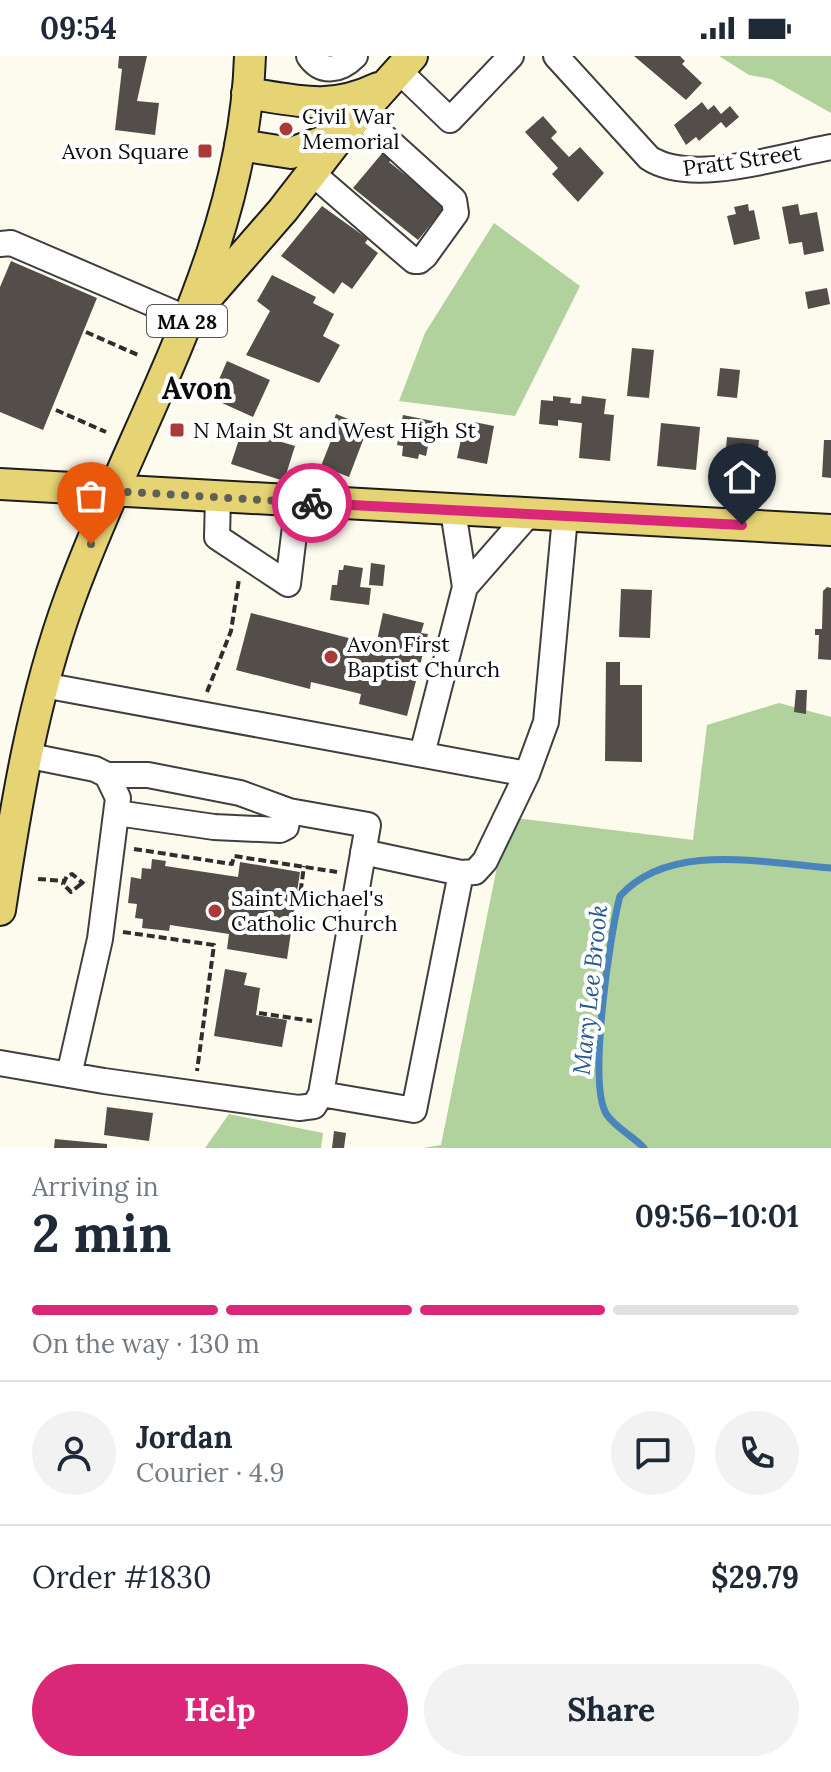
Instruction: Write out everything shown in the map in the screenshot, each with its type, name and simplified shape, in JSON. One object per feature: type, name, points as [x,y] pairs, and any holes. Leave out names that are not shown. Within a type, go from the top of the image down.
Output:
[{"type":"main road","name":"MA 28","points":[[0,910],[4,847],[43,685],[69,600],[188,319],[225,214],[240,145],[250,56]]},
{"type":"main road","points":[[247,93],[326,104],[353,99],[398,70]]},
{"type":"main road","points":[[188,319],[398,70]]},
{"type":"main road","points":[[240,145],[291,153],[350,124]]},
{"type":"main road","points":[[0,484],[831,530]]},
{"type":"street","points":[[309,56],[314,64],[338,69],[355,56]]},
{"type":"street","points":[[398,70],[450,120],[511,56]]},
{"type":"street","name":"Pratt Street","points":[[556,56],[649,158],[661,166],[693,171],[831,147]]},
{"type":"street","points":[[312,173],[414,261],[425,256],[456,213],[454,200],[350,124]]},
{"type":"street","points":[[0,244],[11,243],[188,319]]},
{"type":"street","points":[[218,497],[217,537],[288,584],[298,502]]},
{"type":"street","points":[[422,754],[465,587],[453,511]]},
{"type":"street","points":[[465,587],[528,515]]},
{"type":"street","points":[[363,852],[461,873],[481,868],[527,774],[546,722],[565,517]]},
{"type":"street","points":[[43,685],[527,774]]},
{"type":"street","points":[[0,1063],[194,1094],[299,1108],[314,1106],[321,1094],[368,825],[289,811],[240,793],[148,775],[107,775],[95,769],[25,755]]},
{"type":"street","points":[[69,1075],[100,939],[117,813],[118,798],[107,775]]},
{"type":"street","points":[[117,813],[214,827],[280,830],[286,827],[289,811]]},
{"type":"street","points":[[321,1094],[414,1110],[461,873]]},
{"type":"path","points":[[86,332],[138,355]]},
{"type":"path","points":[[56,410],[106,432]]},
{"type":"path","points":[[209,686],[231,631],[239,578]]},
{"type":"path","points":[[128,862],[130,848],[232,864],[234,856],[329,870]]},
{"type":"path","points":[[299,903],[304,866]]},
{"type":"path","points":[[75,875],[81,886],[68,891],[64,881],[67,876],[75,875]]},
{"type":"path","points":[[38,879],[64,881]]},
{"type":"path","points":[[117,932],[214,945],[194,1094]]},
{"type":"path","points":[[259,1013],[302,1019]]},
{"type":"green space","points":[[719,56],[831,56],[831,113],[771,79],[749,75]]},
{"type":"green space","points":[[494,223],[580,286],[515,416],[399,401],[425,333]]},
{"type":"green space","points":[[779,703],[831,717],[831,1148],[423,1148],[441,1145],[507,817],[693,840],[707,725]]},
{"type":"green space","points":[[229,1114],[323,1133],[321,1148],[205,1148]]},
{"type":"building","points":[[119,56],[147,56],[137,101],[159,103],[155,135],[115,130],[122,69],[118,68]]},
{"type":"building","points":[[634,56],[680,56],[685,61],[682,64],[702,83],[686,100]]},
{"type":"building","points":[[702,102],[708,110],[714,105],[721,114],[730,106],[739,117],[726,128],[721,122],[699,141],[696,137],[686,145],[674,125]]},
{"type":"building","points":[[543,116],[557,132],[551,138],[569,157],[580,147],[604,173],[578,202],[552,174],[558,168],[525,132]]},
{"type":"building","points":[[384,151],[393,158],[389,162],[432,196],[448,203],[418,240],[353,188]]},
{"type":"building","points":[[748,204],[749,211],[754,210],[760,239],[734,245],[727,216],[736,214],[734,207]]},
{"type":"building","points":[[798,204],[800,215],[817,212],[824,251],[804,255],[802,242],[789,244],[782,207]]},
{"type":"building","points":[[322,206],[368,239],[365,243],[378,253],[352,289],[342,282],[334,294],[281,256]]},
{"type":"building","points":[[11,261],[97,298],[43,430],[0,412],[0,287]]},
{"type":"building","points":[[272,275],[316,297],[313,303],[334,314],[323,336],[340,345],[319,383],[246,355],[270,311],[257,301]]},
{"type":"building","points":[[827,288],[830,304],[808,309],[805,292]]},
{"type":"building","points":[[632,348],[654,350],[649,398],[627,396]]},
{"type":"building","points":[[227,361],[270,380],[253,417],[211,398]]},
{"type":"building","points":[[720,368],[740,370],[737,398],[717,396]]},
{"type":"building","points":[[553,396],[571,398],[570,403],[581,404],[582,396],[606,399],[604,414],[614,415],[610,461],[579,458],[582,423],[558,420],[558,426],[539,424],[541,400],[553,401]]},
{"type":"building","points":[[336,414],[368,427],[349,477],[321,466],[334,433],[330,431]]},
{"type":"building","points":[[403,415],[433,421],[426,456],[419,454],[418,459],[402,456],[403,446],[397,445]]},
{"type":"building","points":[[469,421],[494,426],[487,464],[457,458],[463,430],[467,431]]},
{"type":"building","points":[[661,423],[700,427],[696,470],[657,466]]},
{"type":"building","points":[[242,430],[295,446],[284,481],[231,464]]},
{"type":"building","points":[[727,437],[759,440],[758,450],[768,451],[766,465],[757,464],[756,472],[724,469]]},
{"type":"building","points":[[824,440],[831,440],[831,478],[822,477]]},
{"type":"building","points":[[371,563],[385,565],[383,586],[369,585]]},
{"type":"building","points":[[344,565],[363,568],[360,587],[371,588],[369,605],[330,600],[332,585],[337,585],[339,570],[343,570]]},
{"type":"building","points":[[831,588],[831,660],[818,659],[819,635],[815,635],[815,629],[822,629],[823,591]]},
{"type":"building","points":[[621,589],[652,590],[650,638],[619,637]]},
{"type":"building","name":"Avon First Baptist Church","points":[[251,613],[376,645],[383,613],[424,623],[421,633],[428,634],[407,716],[359,704],[361,694],[311,682],[310,689],[236,670]]},
{"type":"building","points":[[606,662],[620,662],[620,685],[642,685],[642,762],[605,761]]},
{"type":"building","points":[[796,690],[807,690],[806,714],[794,712]]},
{"type":"building","name":"Saint Michael's Catholic Church","points":[[152,859],[166,861],[165,866],[238,877],[240,862],[300,872],[287,959],[227,949],[229,934],[170,925],[169,931],[142,928],[143,919],[135,918],[137,904],[128,903],[131,877],[141,879],[142,868],[151,869]]},
{"type":"building","points":[[225,969],[247,973],[244,985],[260,988],[256,1015],[287,1020],[282,1047],[214,1036]]},
{"type":"building","points":[[107,1107],[153,1113],[149,1141],[104,1135]]},
{"type":"building","points":[[334,1131],[346,1133],[344,1148],[332,1148]]},
{"type":"building","points":[[55,1139],[107,1144],[107,1148],[54,1148]]},
{"type":"waterway","name":"Mary Lee Brook","points":[[644,1148],[611,1120],[601,1099],[602,1009],[620,896],[641,879],[664,868],[691,862],[748,860],[831,868]]},
{"type":"way so far","points":[[91,544],[113,491],[312,503]]},
{"type":"place","name":"Civil War Memorial","points":[[286,129]]},
{"type":"place","name":"Avon Square","points":[[205,151]]},
{"type":"place","name":"N Main St and West High St","points":[[177,430]]},
{"type":"place","name":"Avon First Baptist Church","points":[[331,657]]},
{"type":"place","name":"Saint Michael's Catholic Church","points":[[215,911]]},
{"type":"district","name":"Avon","points":[[197,388]]},
{"type":"route","points":[[312,503],[742,525]]}]
